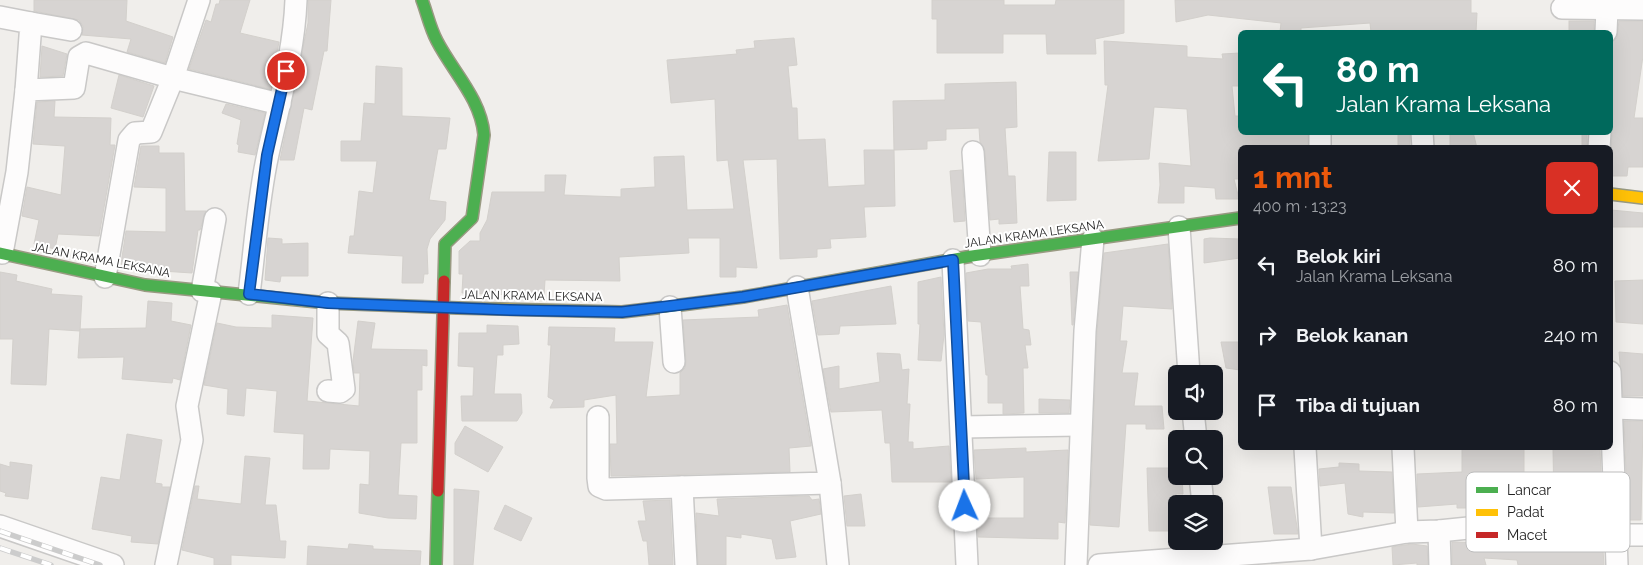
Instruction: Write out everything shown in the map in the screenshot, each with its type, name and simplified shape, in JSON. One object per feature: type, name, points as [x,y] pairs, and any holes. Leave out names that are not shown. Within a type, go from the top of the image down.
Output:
[{"type":"street","points":[[106,277],[129,140],[135,133],[151,132],[173,78],[200,0]]},
{"type":"street","points":[[249,294],[267,155],[280,104],[293,37],[296,0]]},
{"type":"street","points":[[422,0],[436,40],[479,112],[484,135],[472,218],[464,229],[444,241],[444,309],[436,565]]},
{"type":"street","points":[[1562,8],[1643,9]]},
{"type":"street","points":[[1606,30],[1607,9]]},
{"type":"street","points":[[0,17],[71,30]]},
{"type":"street","points":[[1,253],[17,172],[31,23]]},
{"type":"street","points":[[26,90],[74,88],[79,57],[86,53],[173,78],[280,104]]},
{"type":"street","points":[[973,152],[980,255]]},
{"type":"street","points":[[1613,194],[1643,198]]},
{"type":"street","name":"JALAN KRAMA LEKSANA","points":[[1,253],[146,285],[207,292],[249,294],[328,303],[444,309],[622,312],[670,307],[797,287],[980,255],[1238,218]]},
{"type":"street","points":[[166,565],[192,440],[189,393],[207,292],[215,220]]},
{"type":"street","points":[[1179,227],[1188,365]]},
{"type":"street","points":[[1076,565],[1080,425],[1085,331],[1093,239]]},
{"type":"street","points":[[953,260],[967,565]]},
{"type":"street","points":[[797,287],[830,483],[838,565]]},
{"type":"street","points":[[328,303],[327,331],[329,336],[338,342],[344,389],[340,392],[328,391]]},
{"type":"street","points":[[670,307],[674,362]]},
{"type":"street","points":[[1613,408],[1643,409]]},
{"type":"street","points":[[598,417],[599,486],[606,490],[830,483]]},
{"type":"street","points":[[962,427],[1080,425]]},
{"type":"street","points":[[1305,450],[1311,548]]},
{"type":"street","points":[[1403,450],[1407,532]]},
{"type":"street","points":[[1612,450],[1613,472]]},
{"type":"street","points":[[682,488],[686,565]]},
{"type":"street","points":[[0,526],[113,565]]},
{"type":"street","points":[[1099,565],[1209,554],[1311,548],[1407,532],[1466,528]]},
{"type":"street","points":[[1439,531],[1440,565]]},
{"type":"street","points":[[1630,535],[1643,535]]},
{"type":"street","points":[[1617,552],[1617,565]]},
{"type":"building","points":[[34,0],[127,0],[126,21],[173,37],[165,63],[127,52],[131,39],[82,35],[83,26],[79,20],[34,11]]},
{"type":"building","points":[[220,0],[250,0],[240,33],[279,42],[270,89],[189,69],[206,20],[211,22],[216,4],[219,4]]},
{"type":"building","points":[[308,0],[331,0],[327,51],[324,51],[312,110],[304,108],[294,160],[280,160],[308,23]]},
{"type":"building","points":[[932,0],[1004,0],[1004,5],[1055,5],[1056,0],[1124,0],[1124,33],[1095,39],[1096,54],[1047,54],[1046,34],[1003,34],[1003,53],[937,53],[937,19],[932,19]]},
{"type":"building","points":[[1175,0],[1471,0],[1471,13],[1477,13],[1476,30],[1371,30],[1370,23],[1301,28],[1301,30],[1280,30],[1281,23],[1208,15],[1176,22]]},
{"type":"building","points":[[1569,21],[1594,21],[1594,30],[1569,30]]},
{"type":"building","points":[[1619,21],[1643,21],[1643,56],[1634,118],[1643,118],[1643,167],[1628,167],[1627,176],[1613,176],[1613,145],[1611,145],[1613,41],[1617,38]]},
{"type":"building","points":[[794,38],[797,65],[788,66],[792,108],[797,108],[798,140],[825,139],[828,187],[865,185],[864,150],[894,150],[895,206],[864,207],[866,237],[830,239],[831,248],[817,249],[817,257],[780,259],[777,159],[743,160],[757,268],[736,267],[736,277],[720,277],[720,238],[688,238],[689,253],[619,257],[620,281],[545,280],[544,296],[462,293],[463,274],[459,274],[459,251],[470,241],[480,241],[480,233],[487,220],[492,192],[545,192],[545,175],[566,175],[564,195],[621,197],[621,189],[655,187],[654,157],[684,156],[687,210],[734,209],[728,160],[717,161],[715,99],[671,103],[667,60],[737,54],[736,50],[755,48],[754,41]]},
{"type":"building","points":[[1104,41],[1187,46],[1187,57],[1223,59],[1222,54],[1238,53],[1238,86],[1232,86],[1235,116],[1238,116],[1238,135],[1308,135],[1308,145],[1238,145],[1238,179],[1234,179],[1238,199],[1216,199],[1215,188],[1184,186],[1184,203],[1158,203],[1160,185],[1159,163],[1191,166],[1187,109],[1154,107],[1149,159],[1098,161],[1108,85],[1105,85]]},
{"type":"building","points":[[42,46],[67,54],[63,76],[40,77]]},
{"type":"building","points":[[376,66],[402,68],[402,116],[450,118],[446,149],[438,149],[429,200],[446,202],[445,220],[430,239],[427,249],[428,274],[424,274],[423,283],[402,283],[403,256],[348,253],[350,236],[354,236],[359,191],[373,193],[377,161],[341,161],[341,141],[361,141],[364,103],[375,104]]},
{"type":"building","points":[[119,75],[154,86],[143,117],[111,108]]},
{"type":"building","points":[[1016,82],[1017,127],[1005,128],[1008,176],[1015,176],[1017,223],[999,224],[999,219],[990,220],[985,151],[980,142],[979,128],[946,129],[946,140],[927,141],[927,149],[894,150],[893,101],[945,100],[945,84]]},
{"type":"building","points":[[55,101],[54,117],[111,118],[110,145],[115,145],[99,236],[58,234],[55,249],[34,244],[39,220],[22,216],[27,187],[61,195],[65,146],[33,144],[37,102]]},
{"type":"building","points":[[226,104],[265,113],[255,155],[238,152],[239,145],[237,144],[241,120],[222,113]]},
{"type":"building","points":[[1398,135],[1410,135],[1410,145],[1398,145]]},
{"type":"building","points":[[1450,135],[1474,135],[1476,145],[1450,145]]},
{"type":"building","points":[[1582,135],[1587,135],[1587,145],[1582,145]]},
{"type":"building","points":[[141,146],[159,146],[159,153],[184,153],[185,211],[206,211],[200,230],[198,230],[192,273],[147,270],[121,264],[126,231],[166,232],[166,188],[134,187]]},
{"type":"building","points":[[1049,152],[1076,152],[1076,200],[1047,201]]},
{"type":"building","points":[[962,170],[965,221],[954,222],[950,171]]},
{"type":"building","points":[[1613,210],[1643,213],[1643,227],[1613,227]]},
{"type":"building","points":[[268,238],[282,239],[282,244],[308,243],[308,276],[281,276],[280,282],[265,280]]},
{"type":"building","points":[[1204,239],[1238,239],[1238,258],[1204,263]]},
{"type":"building","points":[[1168,244],[1172,309],[1123,306],[1120,341],[1127,341],[1122,373],[1138,373],[1134,406],[1162,406],[1164,429],[1146,429],[1146,424],[1126,424],[1119,527],[1090,525],[1097,332],[1104,253]]},
{"type":"building","points":[[1028,264],[1029,286],[1020,286],[1023,329],[1029,330],[1031,345],[1025,345],[1028,368],[1023,368],[1024,413],[1003,414],[1003,403],[988,403],[988,375],[986,375],[981,322],[968,321],[966,273],[988,269],[1012,269],[1011,266]]},
{"type":"building","points":[[0,272],[17,275],[16,281],[52,289],[51,294],[82,296],[80,331],[49,329],[46,385],[11,384],[13,339],[0,339]]},
{"type":"building","points":[[1070,272],[1078,272],[1073,325],[1072,325]]},
{"type":"building","points":[[941,277],[944,335],[941,361],[918,360],[920,324],[918,324],[918,282]]},
{"type":"building","points":[[1643,280],[1643,324],[1616,322],[1615,281]]},
{"type":"building","points":[[891,286],[896,324],[840,326],[839,334],[818,335],[812,301]]},
{"type":"building","points":[[148,301],[172,303],[171,321],[191,325],[180,380],[173,378],[172,383],[122,379],[124,357],[78,358],[80,329],[146,328]]},
{"type":"building","points":[[787,305],[811,446],[789,448],[790,472],[611,476],[610,444],[617,444],[616,395],[584,400],[584,407],[550,408],[554,400],[548,397],[551,345],[548,345],[549,327],[615,328],[614,342],[653,342],[646,397],[680,395],[680,373],[685,368],[686,362],[683,320],[759,317],[758,310]]},
{"type":"building","points":[[272,315],[313,318],[307,401],[359,406],[360,373],[354,373],[353,361],[358,321],[375,323],[371,349],[427,350],[427,366],[422,365],[422,390],[417,390],[417,443],[401,443],[398,495],[417,496],[416,519],[388,518],[359,513],[360,484],[369,485],[370,451],[330,449],[329,469],[303,469],[304,434],[274,432],[277,391],[246,388],[244,416],[227,414],[228,389],[204,385],[217,323],[236,327],[272,328]]},
{"type":"building","points":[[487,325],[518,326],[519,344],[503,345],[503,355],[497,355],[494,394],[521,394],[522,413],[517,421],[462,421],[461,396],[473,396],[474,367],[458,366],[459,333],[487,333]]},
{"type":"building","points":[[1221,342],[1238,342],[1238,370],[1226,368]]},
{"type":"building","points":[[1619,352],[1643,354],[1643,396],[1623,396]]},
{"type":"building","points":[[877,353],[900,354],[902,370],[909,369],[907,404],[910,404],[908,442],[913,442],[913,449],[949,446],[951,482],[892,482],[890,443],[885,443],[882,410],[831,412],[823,369],[839,366],[839,389],[880,382]]},
{"type":"building","points":[[1039,399],[1070,400],[1069,413],[1039,413]]},
{"type":"building","points":[[1624,421],[1643,421],[1641,520],[1630,520],[1630,472],[1626,472]]},
{"type":"building","points":[[465,426],[503,447],[488,472],[455,454],[455,443]]},
{"type":"building","points":[[127,434],[162,440],[155,483],[162,484],[162,487],[170,487],[158,544],[131,542],[132,536],[92,529],[101,477],[120,480]]},
{"type":"building","points":[[1026,448],[1026,452],[1068,450],[1065,523],[1058,522],[1058,539],[978,537],[977,518],[1024,518],[1024,477],[976,479],[974,450]]},
{"type":"building","points":[[1462,450],[1524,450],[1524,472],[1466,472],[1466,508],[1457,508],[1457,504],[1418,507],[1417,474],[1462,472]]},
{"type":"building","points":[[1553,450],[1600,450],[1601,472],[1553,472]]},
{"type":"building","points":[[245,456],[270,458],[265,505],[276,505],[280,541],[286,541],[285,558],[231,555],[231,565],[214,565],[214,558],[182,550],[195,486],[199,486],[197,499],[241,504]]},
{"type":"building","points":[[10,462],[32,465],[28,499],[5,496],[6,493],[0,491],[0,464],[10,467]]},
{"type":"building","points":[[1339,463],[1359,464],[1359,471],[1392,472],[1394,513],[1363,512],[1363,517],[1348,514],[1345,483],[1320,486],[1319,469],[1339,467]]},
{"type":"building","points":[[1147,468],[1168,468],[1168,485],[1182,485],[1183,494],[1168,495],[1168,531],[1149,531]]},
{"type":"building","points":[[1268,487],[1291,487],[1298,534],[1274,534]]},
{"type":"building","points":[[454,489],[479,491],[473,565],[454,565]]},
{"type":"building","points":[[861,494],[865,526],[847,526],[844,496]]},
{"type":"building","points":[[809,496],[812,500],[819,499],[821,514],[790,521],[796,557],[776,559],[772,539],[741,534],[741,538],[726,536],[726,565],[698,565],[696,513],[719,516],[717,499]]},
{"type":"building","points":[[670,500],[673,565],[649,565],[647,541],[643,541],[638,521],[646,521],[643,501]]},
{"type":"building","points":[[505,505],[532,518],[521,541],[494,529]]},
{"type":"building","points":[[1452,542],[1466,542],[1466,552],[1603,552],[1604,565],[1518,565],[1517,560],[1484,558],[1486,565],[1452,565]]},
{"type":"building","points":[[349,544],[373,546],[373,549],[421,551],[420,565],[307,565],[308,546],[348,549]]},
{"type":"building","points":[[1412,544],[1427,546],[1428,565],[1417,565],[1417,563],[1393,565],[1392,547]]},
{"type":"railway","points":[[0,531],[100,565]]},
{"type":"railway","points":[[0,548],[51,565]]},
{"type":"traffic: fast","points":[[422,0],[437,41],[478,109],[484,135],[472,218],[445,244],[444,281]]},
{"type":"traffic: fast","points":[[665,307],[743,297],[972,256],[1238,218]]},
{"type":"traffic: fast","points":[[0,253],[145,285],[328,303],[458,308]]},
{"type":"traffic: fast","points":[[436,565],[438,491]]},
{"type":"traffic: slow","points":[[1613,194],[1643,198]]},
{"type":"traffic: slow","points":[[458,308],[622,312],[665,307]]},
{"type":"traffic: jam","points":[[438,491],[444,281]]},
{"type":"route","points":[[286,71],[267,155],[249,294],[328,303],[444,309],[622,312],[743,297],[953,260],[965,506]]}]
